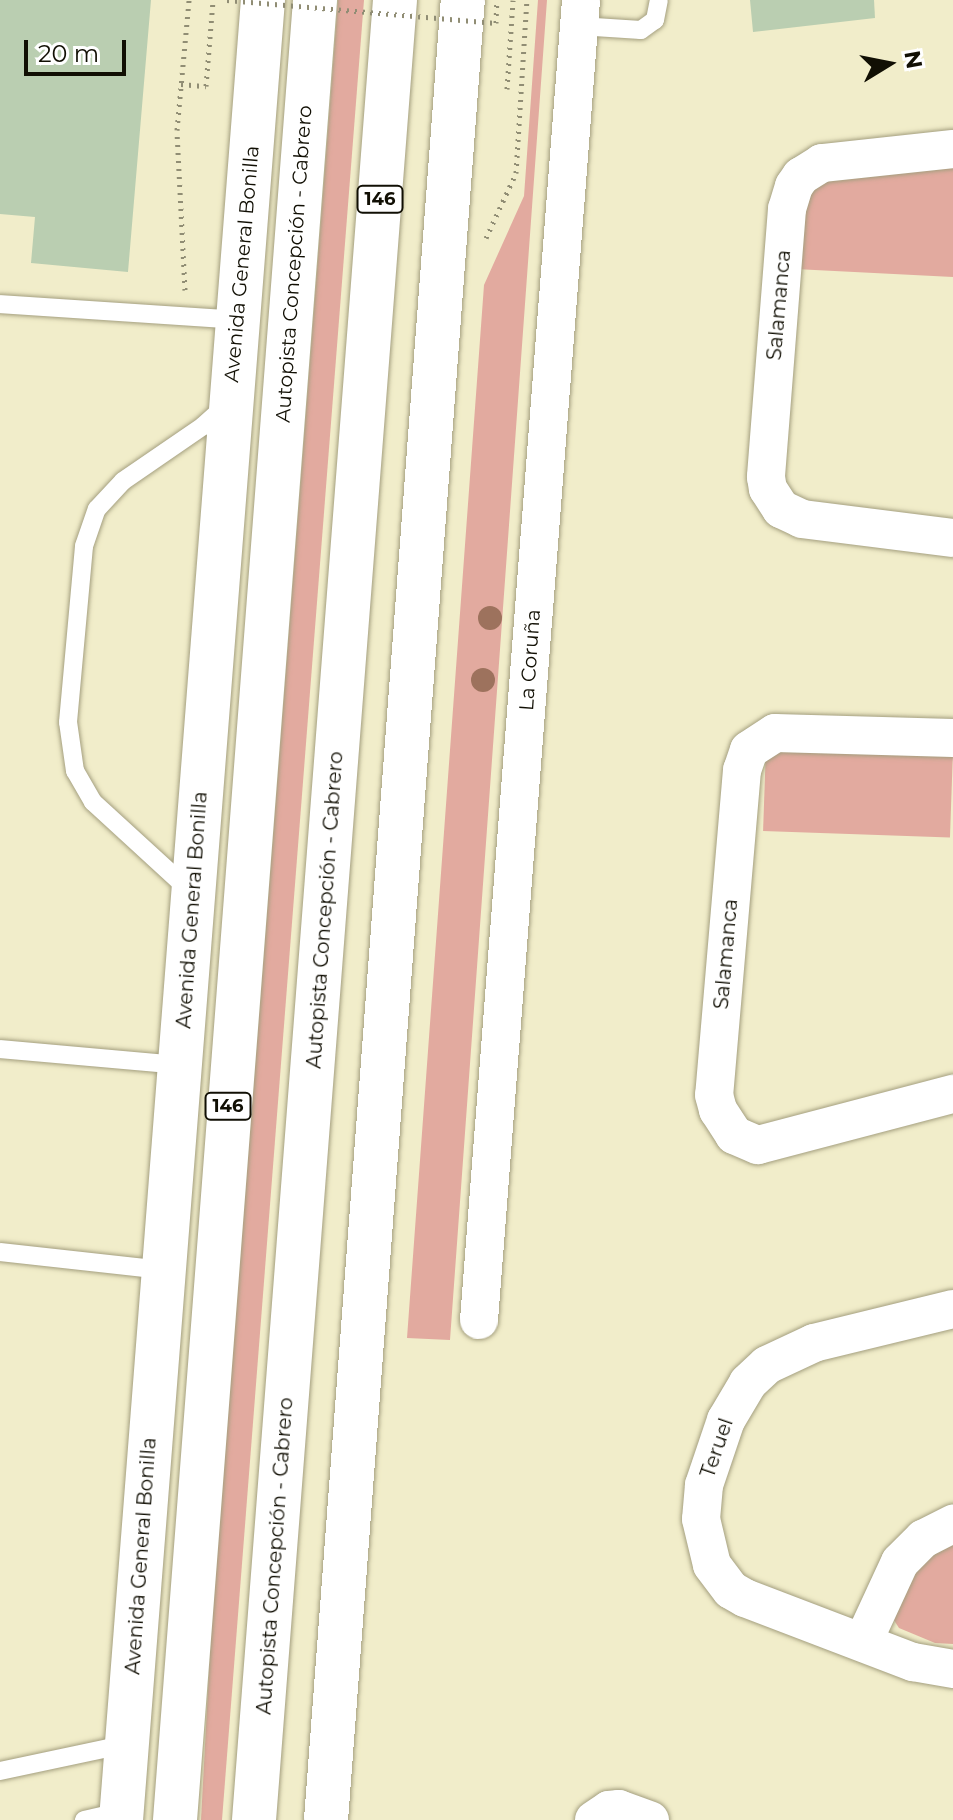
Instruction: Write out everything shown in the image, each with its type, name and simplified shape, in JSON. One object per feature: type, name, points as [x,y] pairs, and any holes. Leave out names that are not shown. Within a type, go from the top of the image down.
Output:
[{"type":"main road","name":"Avenida General Bonilla","points":[[109,1817],[127,1744],[263,0]]},
{"type":"main road","name":"Autopista Concepción - Cabrero","points":[[175,1820],[315,0]]},
{"type":"main road","name":"Autopista Concepción - Cabrero","points":[[254,1820],[395,0]]},
{"type":"main road","points":[[326,1820],[463,0]]},
{"type":"street","name":"La Coruña","points":[[479,1320],[580,13]]},
{"type":"street","name":"Salamanca","points":[[953,149],[822,163],[801,176],[794,186],[787,209],[766,477],[768,489],[781,509],[802,519],[953,538]]},
{"type":"street","name":"Salamanca","points":[[953,738],[775,733],[749,750],[742,770],[714,1095],[718,1110],[734,1135],[758,1145],[953,1094]]},
{"type":"street","name":"Teruel","points":[[953,1309],[814,1343],[767,1365],[733,1405],[704,1485],[701,1519],[706,1549],[720,1578],[731,1590],[913,1662],[953,1669]]},
{"type":"street","points":[[863,1642],[900,1562],[923,1539],[953,1524]]},
{"type":"street","points":[[594,1820],[609,1810],[619,1809],[650,1820]]},
{"type":"lane","points":[[580,13],[641,30],[655,20],[659,0]]},
{"type":"lane","points":[[0,304],[238,320]]},
{"type":"lane","points":[[193,894],[93,802],[75,771],[68,722],[84,546],[97,509],[123,481],[203,426],[231,401]]},
{"type":"lane","points":[[0,1049],[180,1065]]},
{"type":"lane","points":[[0,1252],[163,1270]]},
{"type":"lane","points":[[0,1771],[127,1744]]},
{"type":"path","points":[[189,0],[177,156],[190,317]]},
{"type":"path","points":[[181,84],[206,86],[213,0]]},
{"type":"path","points":[[227,0],[227,3],[496,23],[497,0]]},
{"type":"path","points":[[507,89],[513,0]]},
{"type":"shaded area","points":[[338,0],[364,0],[222,1820],[201,1820],[211,1634]]},
{"type":"shaded area","points":[[538,0],[547,0],[450,1340],[407,1338],[484,285],[524,196]]},
{"type":"shaded area","points":[[953,159],[953,277],[795,269],[802,198],[817,180]]},
{"type":"shaded area","points":[[766,747],[953,754],[950,837],[763,831]]},
{"type":"shaded area","points":[[953,1539],[953,1644],[935,1643],[899,1628],[892,1617],[909,1570]]},
{"type":"building","points":[[0,0],[151,0],[128,272],[31,263],[35,217],[0,214]]},
{"type":"building","points":[[750,0],[874,0],[875,18],[753,32]]}]
